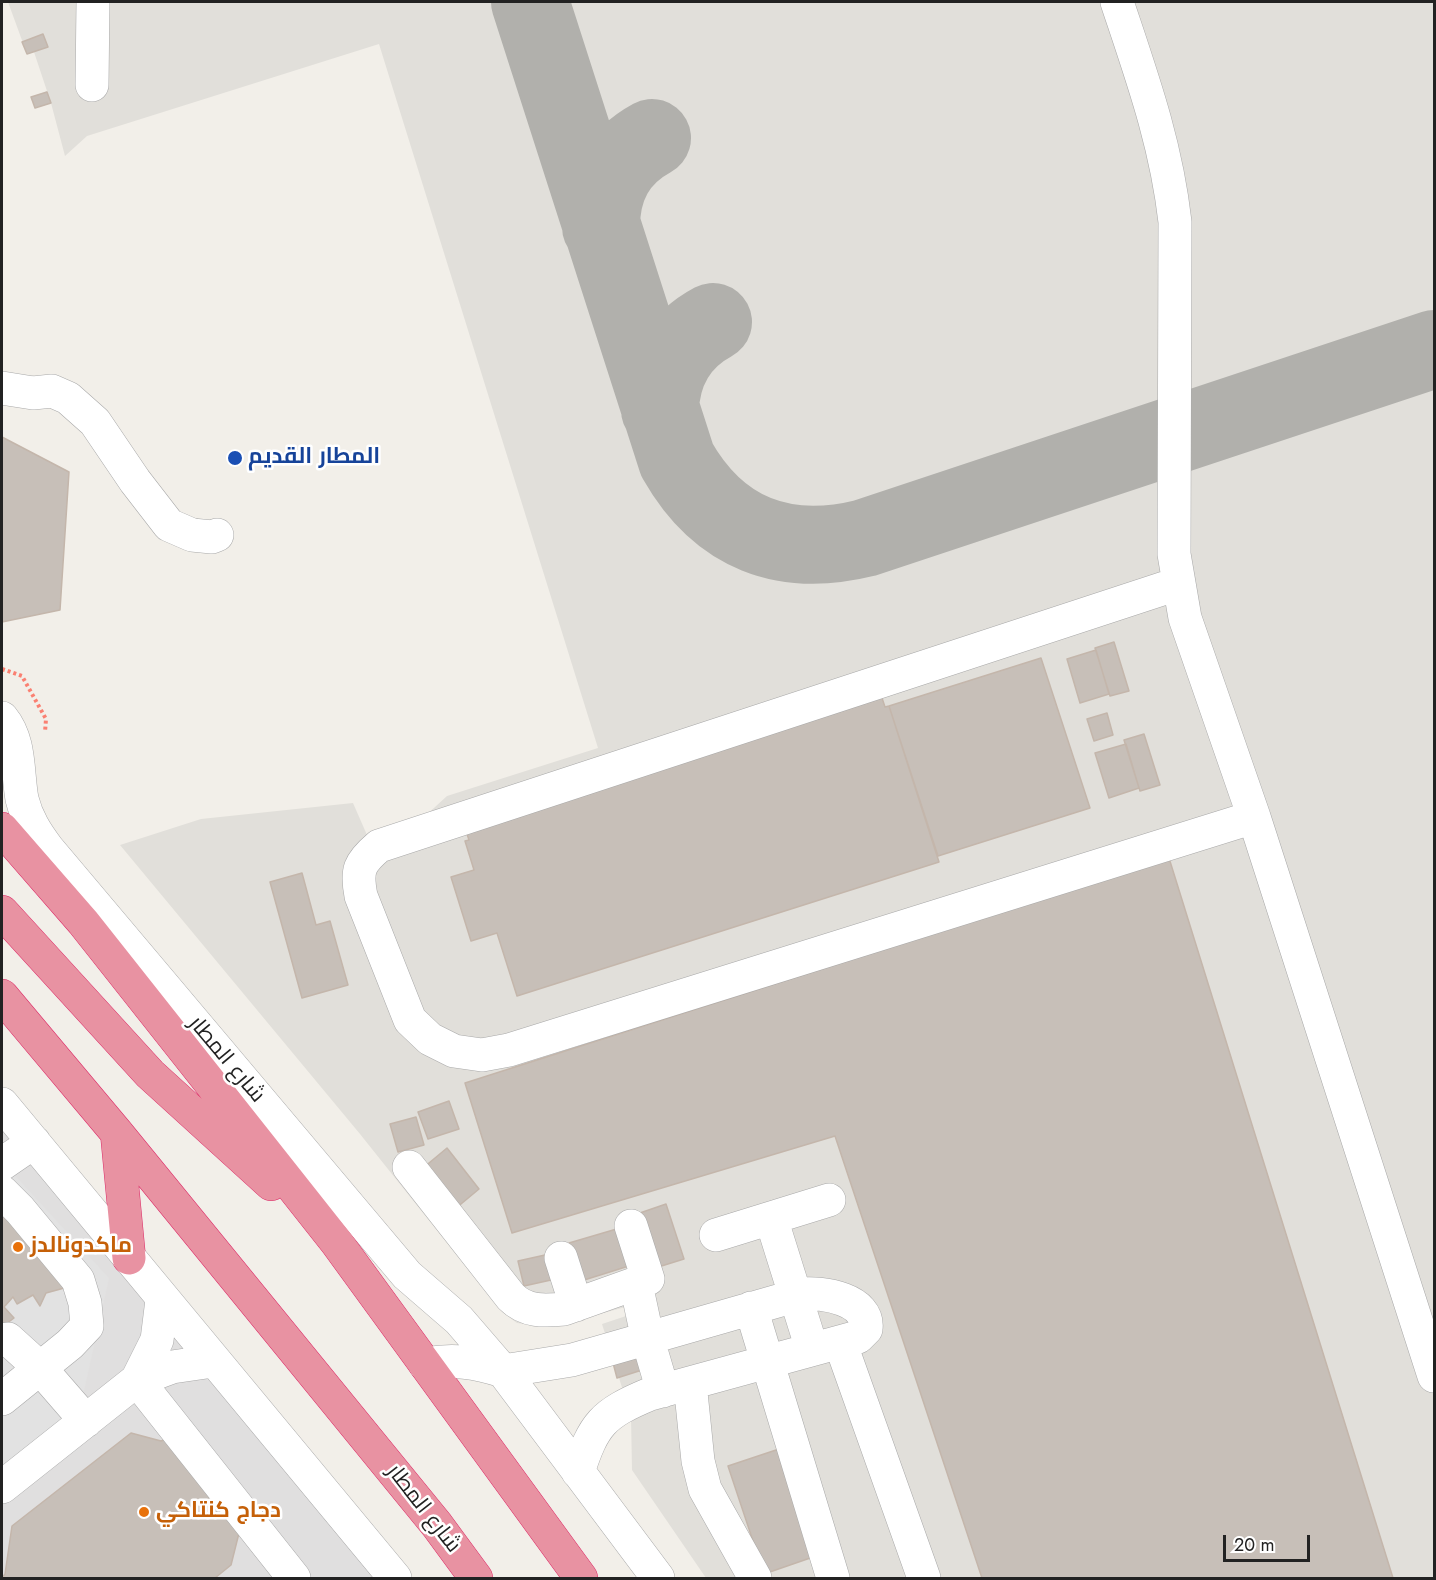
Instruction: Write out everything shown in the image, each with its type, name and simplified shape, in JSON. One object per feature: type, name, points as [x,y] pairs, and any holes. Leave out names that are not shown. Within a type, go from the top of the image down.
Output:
[{"type":"highway","name":"شارع المطار","points":[[2,829],[83,922],[337,1243],[581,1578]]},
{"type":"highway","points":[[2,912],[150,1074],[337,1243]]},
{"type":"highway","name":"شارع المطار","points":[[2,996],[430,1516],[476,1578]]},
{"type":"highway","points":[[117,1133],[129,1258]]},
{"type":"street","points":[[92,85],[93,2]]},
{"type":"street","points":[[1117,2],[1156,122],[1169,172],[1175,222],[1174,554],[1177,584],[1185,618],[1254,817],[1434,1376]]},
{"type":"street","points":[[2,388],[33,393],[52,391],[68,398],[95,422],[135,481],[169,525],[192,535],[212,537],[217,535]]},
{"type":"street","points":[[1177,584],[379,846],[364,859],[357,877],[361,896],[410,1020],[430,1039],[454,1051],[482,1055],[509,1050],[1254,817]]},
{"type":"street","name":"شارع المطار","points":[[2,718],[15,747],[26,811],[32,828],[48,849],[407,1275],[463,1324],[503,1371],[658,1578]]},
{"type":"street","points":[[2,1104],[162,1300],[395,1578]]},
{"type":"street","points":[[2,1164],[34,1142]]},
{"type":"street","points":[[409,1167],[517,1303],[526,1308],[550,1311],[576,1305],[648,1279],[630,1226]]},
{"type":"street","points":[[2,1192],[20,1210],[78,1280],[85,1303],[87,1326],[70,1344],[2,1399]]},
{"type":"street","points":[[716,1234],[829,1200]]},
{"type":"street","points":[[771,1218],[795,1296],[826,1346],[924,1578]]},
{"type":"street","points":[[561,1258],[576,1305]]},
{"type":"street","points":[[636,1284],[648,1340],[676,1387],[705,1489],[754,1578]]},
{"type":"street","points":[[425,1364],[450,1360],[473,1361],[503,1371],[572,1360],[648,1340],[751,1308],[815,1293],[827,1294],[855,1306],[865,1318],[866,1329],[858,1337],[766,1361],[628,1403],[609,1415],[590,1435],[578,1472]]},
{"type":"street","points":[[138,1380],[157,1340],[162,1300]]},
{"type":"street","points":[[751,1308],[833,1578]]},
{"type":"street","points":[[2,1340],[8,1339],[40,1368],[86,1421]]},
{"type":"street","points":[[2,1487],[138,1380],[172,1367],[213,1361]]},
{"type":"street","points":[[138,1380],[294,1578]]},
{"type":"path","points":[[2,669],[22,676],[46,719],[44,739]]},
{"type":"shaded area","points":[[8,2],[1434,2],[1434,1578],[706,1578],[632,1470],[631,1416],[602,1324],[632,1314],[629,1306],[552,1327],[517,1323],[502,1312],[360,1134],[120,845],[201,819],[353,803],[367,835],[423,818],[447,796],[598,748],[379,44],[87,136],[65,156],[51,103],[31,97],[47,91],[34,52],[27,54]]},
{"type":"shaded area","points":[[2,1111],[377,1578],[2,1578]]},
{"type":"shaded area","points":[[2,1161],[109,1278],[79,1413],[2,1471]]},
{"type":"building","points":[[43,34],[48,47],[27,54],[22,42]]},
{"type":"building","points":[[47,92],[51,103],[35,108],[31,97]]},
{"type":"building","points":[[2,437],[69,472],[60,610],[2,622]]},
{"type":"building","points":[[1114,642],[1129,691],[1110,696],[1095,648]]},
{"type":"building","points":[[1096,650],[1109,694],[1080,703],[1067,659]]},
{"type":"building","points":[[1041,658],[1090,808],[938,856],[889,706]]},
{"type":"building","points":[[879,689],[885,707],[889,706],[939,862],[517,996],[497,933],[471,941],[451,877],[474,870],[465,841],[469,840],[463,822]]},
{"type":"building","points":[[1107,713],[1113,735],[1094,741],[1087,719]]},
{"type":"building","points":[[1144,734],[1160,785],[1140,791],[1124,740]]},
{"type":"building","points":[[1126,744],[1139,788],[1109,798],[1095,753]]},
{"type":"building","points":[[1169,858],[1393,1578],[982,1578],[835,1136],[512,1233],[465,1083]]},
{"type":"building","points":[[302,873],[316,925],[330,921],[348,985],[302,998],[270,882]]},
{"type":"building","points":[[449,1101],[459,1129],[428,1139],[418,1112]]},
{"type":"building","points":[[416,1117],[424,1145],[398,1152],[390,1124]]},
{"type":"building","points":[[447,1148],[479,1189],[455,1209],[423,1168]]},
{"type":"building","points":[[666,1204],[684,1259],[655,1268],[637,1214]]},
{"type":"building","name":"ماكدونالدز","points":[[2,1206],[68,1287],[46,1293],[40,1306],[33,1295],[17,1304],[13,1297],[4,1307],[14,1318],[2,1327]]},
{"type":"building","points":[[620,1228],[632,1265],[581,1281],[569,1243]]},
{"type":"building","points":[[545,1255],[551,1280],[524,1286],[518,1261]]},
{"type":"building","points":[[636,1352],[642,1370],[617,1378],[612,1359]]},
{"type":"building","points":[[131,1433],[161,1441],[173,1437],[242,1521],[231,1565],[215,1578],[2,1578],[5,1574],[12,1526]]},
{"type":"building","points":[[779,1449],[816,1556],[764,1574],[728,1466]]},
{"type":"taxiway","points":[[530,2],[677,460],[694,485],[713,506],[734,522],[756,534],[781,542],[807,545],[865,538],[1434,349]]},
{"type":"taxiway","points":[[601,227],[604,199],[613,175],[629,154],[652,138]]},
{"type":"taxiway","points":[[660,410],[664,382],[674,358],[691,338],[713,322]]},
{"type":"place","name":"المطار القديم","points":[[235,458]]},
{"type":"place","name":"ماكدونالدز","points":[[18,1247]]},
{"type":"place","name":"دجاج كنتاكي","points":[[144,1512]]}]
